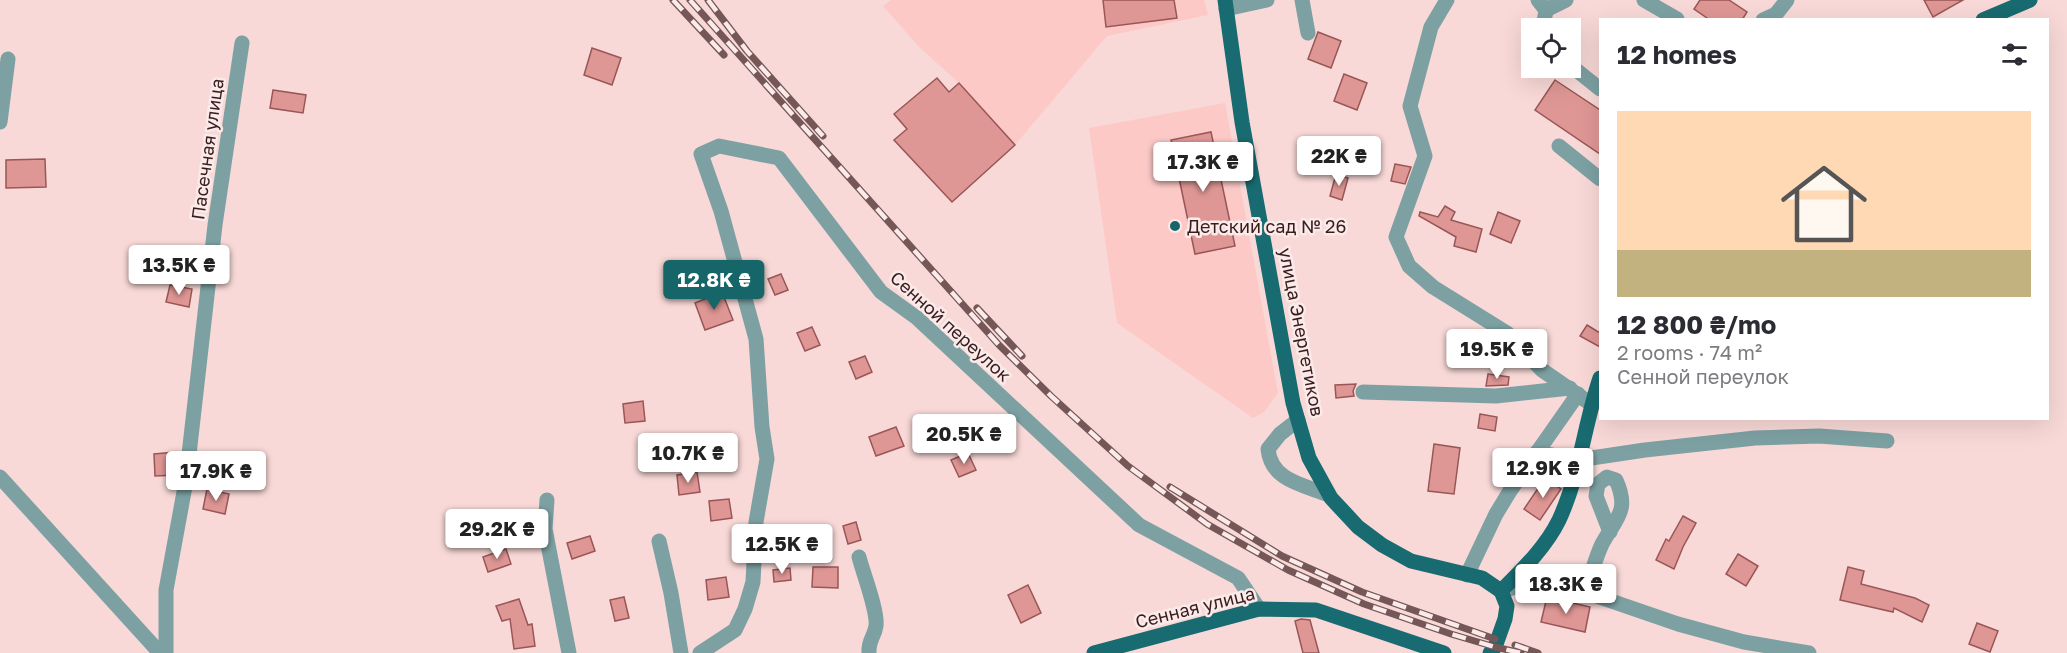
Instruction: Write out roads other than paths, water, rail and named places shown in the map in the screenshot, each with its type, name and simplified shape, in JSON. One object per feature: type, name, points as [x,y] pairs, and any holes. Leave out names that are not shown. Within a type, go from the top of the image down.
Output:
[{"type":"main road","points":[[1988,18],[2030,0]]},
{"type":"main road","name":"улица Энергетиков","points":[[1226,5],[1242,122],[1298,420],[1309,458],[1329,495],[1358,527],[1395,553],[1411,561],[1482,578],[1501,591]]},
{"type":"main road","points":[[1490,653],[1495,647],[1505,619],[1507,606],[1501,591],[1531,562],[1558,522],[1575,478],[1591,404],[1599,381]]},
{"type":"main road","name":"Сенная улица","points":[[1094,653],[1259,609],[1316,610],[1444,653]]},
{"type":"street","points":[[1226,5],[1267,0]]},
{"type":"street","points":[[1302,0],[1308,33]]},
{"type":"street","points":[[1448,0],[1431,27],[1410,106],[1425,156],[1396,237],[1408,266],[1433,287],[1507,333],[1542,370],[1591,404]]},
{"type":"street","points":[[1542,5],[1566,0]]},
{"type":"street","points":[[1644,0],[1675,18]]},
{"type":"street","points":[[1767,18],[1776,14],[1788,0]]},
{"type":"street","name":"Пасечная улица","points":[[166,653],[166,590],[186,481],[215,225],[242,43]]},
{"type":"street","points":[[0,122],[8,59]]},
{"type":"street","points":[[1581,74],[1599,88]]},
{"type":"street","name":"Сенной переулок","points":[[700,653],[735,630],[745,609],[753,582],[756,522],[767,459],[762,427],[756,339],[722,211],[701,154],[719,146],[779,158],[881,292],[917,318],[1139,525],[1238,578],[1259,609]]},
{"type":"street","points":[[1559,146],[1599,178]]},
{"type":"street","points":[[1363,392],[1496,396],[1574,391]]},
{"type":"street","points":[[1467,575],[1496,514],[1574,391]]},
{"type":"street","points":[[1298,420],[1280,434],[1268,449],[1269,461],[1279,474],[1329,495]]},
{"type":"street","points":[[1537,452],[1578,460],[1755,438],[1819,436],[1887,441]]},
{"type":"street","points":[[0,477],[160,653]]},
{"type":"street","points":[[547,500],[545,529],[569,653]]},
{"type":"street","points":[[1585,592],[1602,545],[1610,532]]},
{"type":"street","points":[[659,541],[671,592],[681,653]]},
{"type":"street","points":[[859,557],[872,600],[876,625],[868,643],[869,653]]},
{"type":"street","points":[[1501,591],[1535,582],[1585,592],[1678,624],[1744,642],[1809,653]]},
{"type":"railway","points":[[673,0],[724,55]]},
{"type":"railway","points":[[690,0],[999,345],[1128,466],[1207,524],[1288,570],[1364,604],[1451,634],[1521,653]]},
{"type":"railway","points":[[708,0],[747,51],[823,136]]},
{"type":"railway","points":[[977,308],[1022,356]]},
{"type":"railway","points":[[1170,487],[1282,556],[1362,592],[1495,639]]},
{"type":"railway","points":[[1515,645],[1538,653]]},
{"type":"place","name":"Детский сад № 26","points":[[1175,226]]}]
